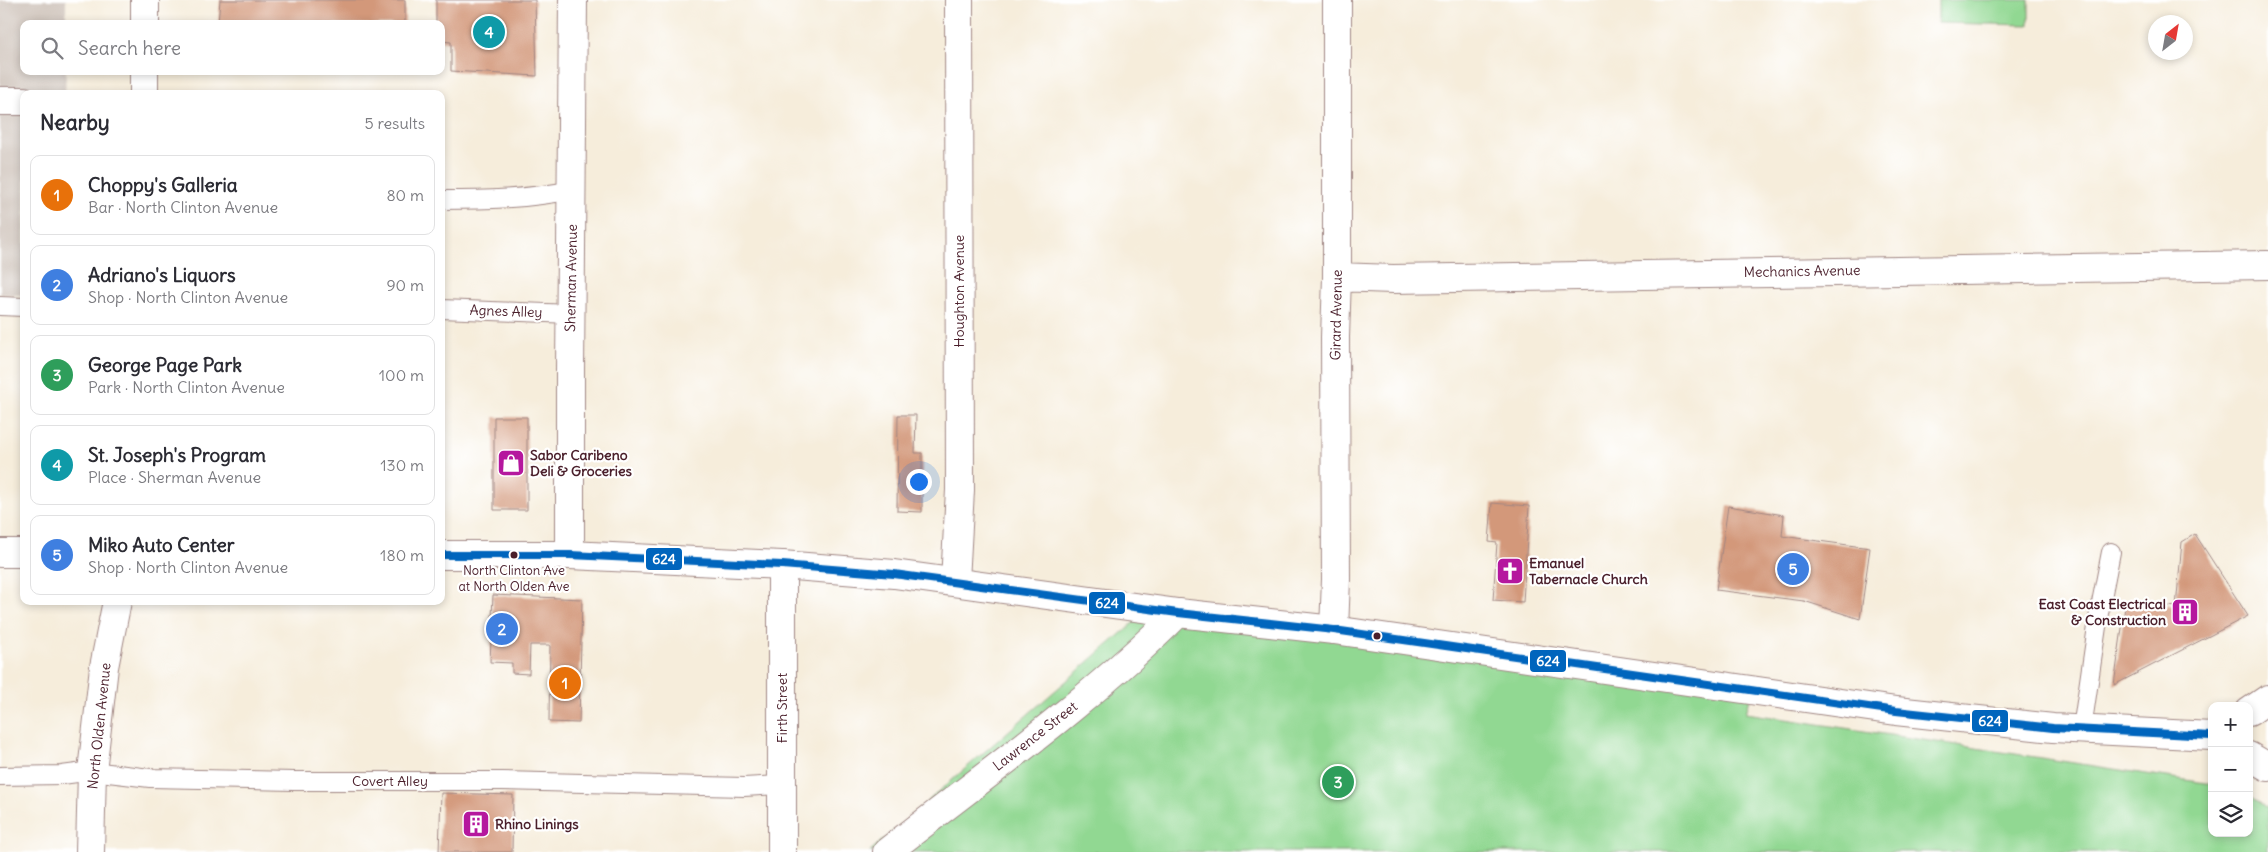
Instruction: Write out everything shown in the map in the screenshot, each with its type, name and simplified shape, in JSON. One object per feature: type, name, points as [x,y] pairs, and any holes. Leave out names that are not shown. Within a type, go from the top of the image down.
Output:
[{"type":"street","points":[[145,0],[145,20]]},
{"type":"street","name":"Sherman Avenue","points":[[570,556],[574,0]]},
{"type":"street","name":"Houghton Avenue","points":[[954,581],[960,490],[959,0]]},
{"type":"street","name":"Girard Avenue","points":[[1334,630],[1336,579],[1334,337],[1337,278],[1337,0]]},
{"type":"street","points":[[144,75],[144,90]]},
{"type":"street","points":[[0,101],[20,101]]},
{"type":"street","name":"Mechanics Avenue","points":[[1337,278],[1393,279],[2268,265]]},
{"type":"street","points":[[0,553],[20,553]]},
{"type":"street","points":[[445,555],[570,556],[782,565],[954,581],[1178,613],[1334,630],[1896,711],[2082,729],[2208,736]]},
{"type":"street","name":"Firth Street","points":[[782,565],[782,852]]},
{"type":"street","name":"North Olden Avenue","points":[[90,852],[92,771],[104,667],[116,605]]},
{"type":"street","name":"Lawrence Street","points":[[887,852],[1086,696],[1145,646],[1178,613]]},
{"type":"street","points":[[2253,709],[2268,698]]},
{"type":"street","points":[[2253,758],[2268,767]]},
{"type":"lane","points":[[445,200],[506,200],[538,197],[572,190]]},
{"type":"lane","points":[[0,306],[20,307]]},
{"type":"lane","name":"Agnes Alley","points":[[445,309],[571,314]]},
{"type":"lane","points":[[2082,729],[2099,613],[2112,552]]},
{"type":"lane","name":"Covert Alley","points":[[0,776],[62,775],[92,771],[150,778],[294,781],[502,781],[744,787],[781,785]]},
{"type":"shaded area","points":[[0,0],[66,0],[66,20],[20,20],[20,75],[66,75],[65,90],[20,90],[20,295],[0,294]]},
{"type":"green space","points":[[1938,0],[2029,0],[2029,25],[1938,23]]},
{"type":"green space","points":[[1154,605],[1753,687],[1746,713],[2208,783],[2208,837],[2253,837],[2253,798],[2268,808],[2268,852],[869,852]]},
{"type":"building","points":[[220,0],[405,0],[405,20],[218,20]]},
{"type":"building","points":[[436,0],[535,0],[537,76],[451,71],[451,42],[445,41],[445,20],[436,20]]},
{"type":"building","points":[[898,415],[916,415],[915,453],[922,453],[922,512],[897,511]]},
{"type":"building","name":"Sabor Caribeno Deli & Groceries","points":[[494,417],[527,417],[527,510],[494,510]]},
{"type":"building","name":"Emanuel Tabernacle Church","points":[[1492,503],[1529,506],[1523,602],[1493,600],[1497,543],[1489,542]]},
{"type":"building","points":[[1728,506],[1784,515],[1782,536],[1870,548],[1860,619],[1804,601],[1716,590]]},
{"type":"building","name":"East Coast Electrical & Construction","points":[[2195,534],[2248,616],[2114,685],[2126,600],[2176,607],[2182,542]]},
{"type":"building","points":[[493,595],[582,599],[579,723],[549,722],[550,645],[530,645],[529,674],[512,673],[512,663],[490,662]]},
{"type":"building","name":"Rhino Linings","points":[[441,793],[513,795],[512,852],[439,852]]},
{"type":"transit line","name":"624","points":[[445,555],[570,555],[782,565],[894,574],[1178,613],[1334,630],[1896,711],[2053,728],[2208,736]]},
{"type":"place","name":"St. Joseph's Program","points":[[489,32]]},
{"type":"place","name":"Sabor Caribeno Deli & Groceries","points":[[511,463]]},
{"type":"place","name":"North Clinton Ave at North Olden Ave","points":[[514,555]]},
{"type":"place","name":"Miko Auto Center","points":[[1793,569]]},
{"type":"place","name":"Emanuel Tabernacle Church","points":[[1510,571]]},
{"type":"place","name":"East Coast Electrical & Construction","points":[[2185,612]]},
{"type":"place","name":"Adriano's Liquors","points":[[502,629]]},
{"type":"place","name":"Choppy's Galleria","points":[[565,683]]},
{"type":"place","name":"George Page Park","points":[[1338,782]]},
{"type":"place","name":"Rhino Linings","points":[[476,824]]}]
